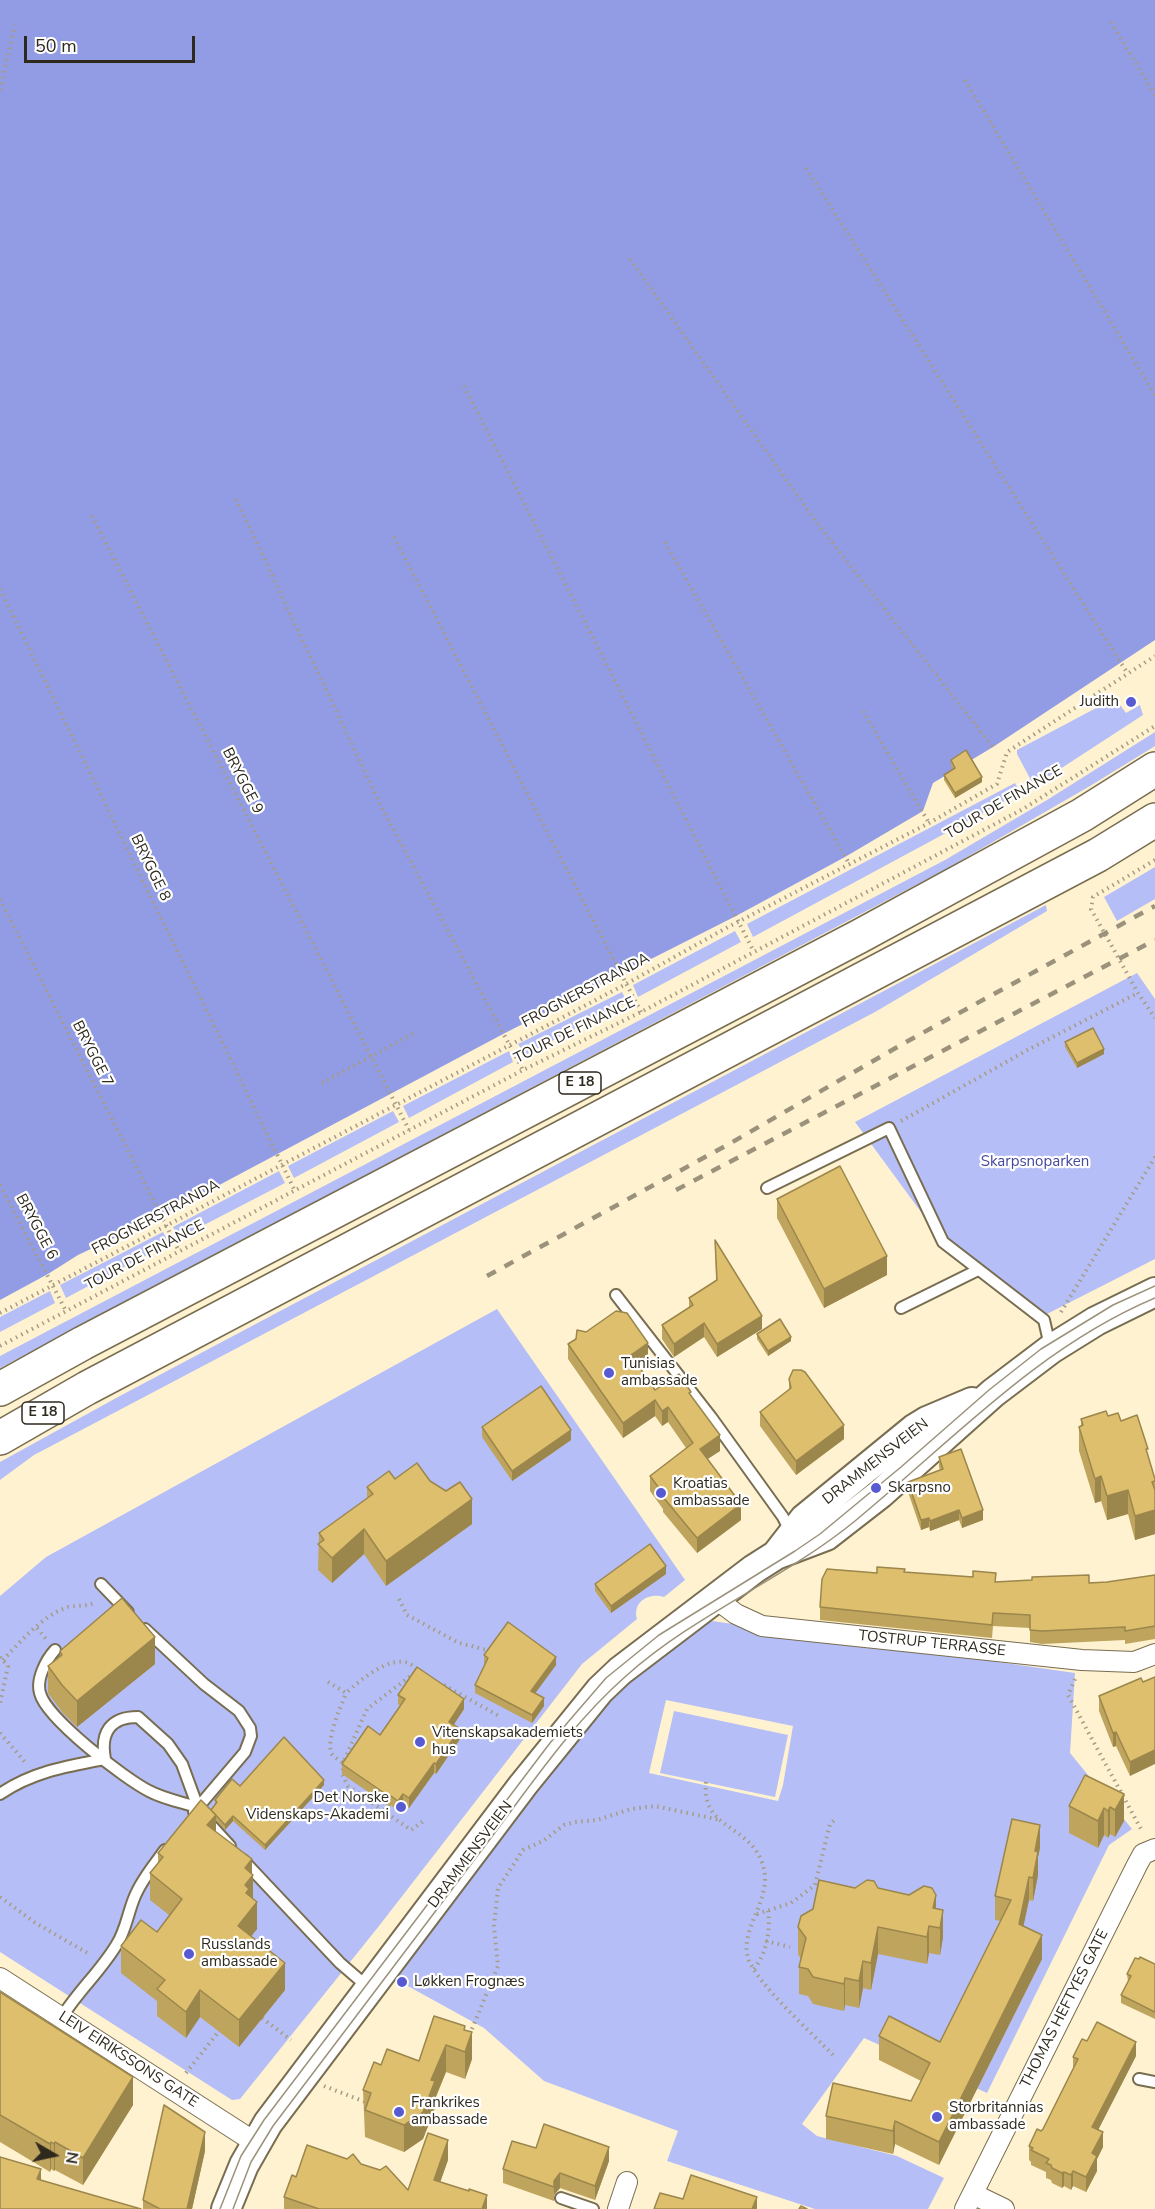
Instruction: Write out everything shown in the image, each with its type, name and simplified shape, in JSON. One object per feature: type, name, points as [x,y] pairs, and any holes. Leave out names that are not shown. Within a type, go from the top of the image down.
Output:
[{"type":"highway","name":"E 18","points":[[0,1389],[860,936],[1082,815],[1155,769]]},
{"type":"highway","name":"E 18","points":[[0,1438],[87,1388],[1098,855],[1155,820]]},
{"type":"street","name":"DRAMMENSVEIEN","points":[[225,2209],[243,2165],[281,2105],[523,1785],[600,1690],[644,1651],[790,1545],[804,1519],[914,1429],[927,1421],[993,1394],[1051,1349],[1096,1321],[1155,1292]]},
{"type":"street","name":"TOSTRUP TERRASSE","points":[[716,1599],[736,1614],[762,1626],[1082,1660],[1134,1662],[1155,1654]]},
{"type":"street","name":"THOMAS HEFTYES GATE","points":[[969,2201],[1143,1854],[1155,1849]]},
{"type":"street","name":"LEIV EIRIKSSONS GATE","points":[[0,1978],[256,2143]]},
{"type":"street","points":[[618,2209],[627,2182]]},
{"type":"street","points":[[969,2201],[1004,2209]]},
{"type":"lane","points":[[767,1188],[889,1128],[943,1242],[1044,1320],[1051,1349]]},
{"type":"lane","points":[[901,1308],[978,1269]]},
{"type":"lane","points":[[616,1295],[717,1426],[783,1517],[790,1545]]},
{"type":"lane","points":[[105,1587],[159,1644],[239,1711],[250,1728],[251,1736],[245,1752],[197,1807],[184,1826]]},
{"type":"lane","points":[[55,1650],[48,1658],[41,1678],[40,1694],[52,1715],[73,1735],[148,1791],[197,1807]]},
{"type":"lane","points":[[105,1759],[102,1744],[108,1730],[123,1717],[138,1717],[168,1744],[182,1764],[197,1807],[207,1822],[339,1963],[370,1989]]},
{"type":"lane","points":[[0,1794],[16,1782],[41,1772],[105,1759]]},
{"type":"lane","points":[[62,2018],[75,1996],[104,1964],[119,1941],[136,1893],[170,1844]]},
{"type":"lane","points":[[1139,2079],[1155,2082]]},
{"type":"lane","points":[[561,2198],[593,2209]]},
{"type":"path","points":[[1111,22],[1155,95]]},
{"type":"path","points":[[0,90],[15,25]]},
{"type":"path","points":[[965,80],[1155,395]]},
{"type":"path","points":[[806,168],[1128,674]]},
{"type":"path","points":[[630,259],[817,523],[993,747]]},
{"type":"path","points":[[464,386],[754,952]]},
{"type":"path","points":[[236,499],[381,806],[523,1070]]},
{"type":"path","name":"BRYGGE 9","points":[[92,516],[409,1130]]},
{"type":"path","points":[[394,537],[641,1012]]},
{"type":"path","points":[[665,542],[850,865]]},
{"type":"path","name":"BRYGGE 8","points":[[0,589],[295,1191]]},
{"type":"path","name":"FROGNERSTRANDA","points":[[0,1313],[626,984],[739,921],[929,823],[997,784],[1007,752],[1155,656]]},
{"type":"path","points":[[862,711],[929,823]]},
{"type":"path","name":"TOUR DE FINANCE","points":[[0,1346],[523,1070],[641,1012],[1023,809],[1155,726]]},
{"type":"path","points":[[1155,860],[1093,897],[1091,909],[1138,993],[1155,1018]]},
{"type":"path","name":"BRYGGE 7","points":[[0,899],[179,1251]]},
{"type":"path","points":[[889,1128],[1033,1047],[1138,993]]},
{"type":"path","points":[[322,1083],[414,1033]]},
{"type":"path","points":[[1061,1311],[1155,1157]]},
{"type":"path","name":"BRYGGE 6","points":[[0,1185],[66,1311]]},
{"type":"path","points":[[0,1704],[8,1666],[2,1659],[50,1616],[68,1607],[91,1605],[105,1587]]},
{"type":"path","points":[[399,1599],[407,1615],[459,1643],[487,1650]]},
{"type":"path","points":[[344,1763],[332,1753],[330,1745],[346,1694],[368,1675],[393,1662],[406,1662],[427,1676]]},
{"type":"path","points":[[417,1671],[368,1709],[344,1763],[342,1774],[348,1786],[411,1830],[425,1820]]},
{"type":"path","points":[[1077,1677],[1068,1695],[1141,1830]]},
{"type":"path","points":[[328,1682],[346,1694]]},
{"type":"path","points":[[437,1682],[499,1716]]},
{"type":"path","points":[[0,1733],[34,1775]]},
{"type":"path","points":[[706,1782],[707,1803],[712,1813],[749,1841],[762,1862],[766,1879],[757,1914],[748,1936],[748,1958],[759,1978],[833,2055]]},
{"type":"path","points":[[472,2029],[498,1966],[494,1926],[498,1888],[523,1850],[543,1841],[564,1826],[575,1822],[597,1820],[632,1809],[655,1806],[720,1820]]},
{"type":"path","points":[[757,1914],[791,1903],[815,1885],[830,1824],[837,1818]]},
{"type":"path","points":[[0,1897],[37,1924],[82,1948]]},
{"type":"path","points":[[754,1969],[761,1959],[766,1941],[770,1923],[768,1911]]},
{"type":"path","points":[[766,1941],[790,1947]]},
{"type":"path","points":[[262,2018],[291,2040]]},
{"type":"path","points":[[184,2075],[219,2031]]},
{"type":"path","points":[[318,2084],[369,2103]]},
{"type":"green space","points":[[1115,698],[1126,713],[1140,705],[1143,715],[1034,786],[1017,750]]},
{"type":"green space","points":[[1155,732],[1155,746],[948,868],[0,1368],[0,1356],[945,860],[1047,800]]},
{"type":"green space","points":[[1015,783],[1020,793],[753,937],[747,924]]},
{"type":"green space","points":[[1155,867],[1155,899],[1117,921],[1104,897]]},
{"type":"green space","points":[[1046,905],[1047,911],[875,1012],[34,1455],[0,1480],[0,1462],[118,1397]]},
{"type":"green space","points":[[735,931],[741,942],[638,997],[633,985]]},
{"type":"green space","name":"Skarpsnoparken","points":[[1137,973],[1155,999],[1155,1259],[1043,1316],[943,1242],[855,1122]]},
{"type":"green space","points":[[622,992],[627,1002],[525,1055],[518,1044]]},
{"type":"green space","points":[[509,1051],[513,1062],[409,1118],[403,1106]]},
{"type":"green space","points":[[393,1111],[399,1122],[294,1178],[288,1166]]},
{"type":"green space","points":[[279,1171],[285,1183],[179,1238],[173,1227]]},
{"type":"green space","points":[[163,1232],[169,1243],[66,1298],[60,1285]]},
{"type":"green space","points":[[50,1291],[55,1303],[0,1332],[0,1317]]},
{"type":"green space","points":[[497,1309],[685,1580],[664,1597],[653,1596],[643,1599],[637,1607],[637,1619],[582,1664],[379,1926],[240,2099],[232,2100],[0,1952],[0,1596],[46,1557]]},
{"type":"green space","points":[[698,1619],[1075,1673],[1070,1753],[1132,1829],[1109,1845],[987,2093],[864,2038],[802,2124],[817,2136],[897,2156],[944,2178],[928,2209],[815,2209],[667,2161],[678,2131],[544,2081],[484,2028],[395,1979],[553,1759],[628,1672]],"holes":[[[666,1700],[793,1726],[778,1801],[649,1773]]]},
{"type":"green space","points":[[674,1711],[788,1735],[775,1797],[660,1773]]},
{"type":"shaded area","points":[[0,0],[1155,0],[1155,640],[993,747],[933,783],[923,811],[845,857],[736,916],[505,1033],[161,1216],[78,1255],[0,1300]]},
{"type":"building","points":[[966,750],[982,777],[955,793],[944,775],[955,768],[951,760]]},
{"type":"building","points":[[1093,1028],[1104,1049],[1077,1063],[1065,1042]]},
{"type":"building","points":[[840,1166],[887,1256],[824,1289],[777,1199]]},
{"type":"building","points":[[715,1240],[762,1316],[717,1344],[704,1323],[674,1344],[662,1325],[693,1305],[689,1298],[717,1280]]},
{"type":"building","points":[[616,1311],[627,1313],[648,1343],[631,1355],[655,1390],[679,1374],[691,1392],[689,1393],[720,1435],[700,1449],[741,1504],[697,1538],[663,1497],[665,1496],[650,1476],[693,1443],[668,1407],[662,1411],[655,1400],[623,1423],[568,1344],[576,1339],[577,1330],[586,1332]]},
{"type":"building","points":[[780,1319],[791,1337],[768,1351],[757,1334]]},
{"type":"building","points":[[793,1370],[805,1372],[844,1425],[796,1461],[760,1412],[791,1388],[789,1379]]},
{"type":"building","points":[[541,1386],[571,1430],[512,1471],[482,1427]]},
{"type":"building","points":[[1106,1411],[1108,1416],[1118,1413],[1121,1421],[1137,1415],[1155,1479],[1152,1482],[1155,1490],[1155,1510],[1135,1516],[1128,1490],[1107,1496],[1101,1476],[1095,1479],[1079,1427],[1083,1425],[1081,1419]]},
{"type":"building","points":[[961,1449],[983,1510],[962,1518],[959,1510],[930,1521],[929,1518],[921,1520],[908,1482],[943,1469],[939,1457]]},
{"type":"building","points":[[417,1463],[430,1481],[446,1491],[460,1482],[472,1499],[386,1561],[364,1529],[332,1558],[318,1544],[324,1540],[319,1533],[373,1494],[367,1487],[389,1471],[395,1479]]},
{"type":"building","points":[[650,1544],[666,1566],[611,1606],[595,1584]]},
{"type":"building","points":[[877,1567],[905,1569],[904,1572],[973,1577],[973,1571],[996,1573],[995,1582],[1032,1580],[1032,1577],[1089,1575],[1089,1583],[1155,1575],[1155,1626],[1125,1631],[1125,1627],[1042,1631],[1030,1630],[1030,1615],[993,1613],[992,1625],[820,1607],[822,1579],[827,1569],[877,1573]]},
{"type":"building","points":[[122,1598],[155,1637],[77,1701],[48,1666],[62,1655],[60,1651]]},
{"type":"building","points":[[508,1622],[556,1657],[531,1691],[544,1698],[532,1715],[475,1685],[488,1658],[484,1655]]},
{"type":"building","name":"Vitenskapsakademiets hus","points":[[417,1667],[464,1699],[449,1722],[460,1729],[409,1798],[403,1794],[398,1801],[342,1764],[368,1726],[380,1735],[405,1699],[398,1695]]},
{"type":"building","points":[[1155,1677],[1155,1750],[1130,1762],[1116,1732],[1113,1733],[1099,1696],[1141,1678],[1143,1682]]},
{"type":"building","points":[[284,1737],[324,1780],[265,1845],[233,1816],[225,1825],[211,1810],[217,1802],[215,1800],[232,1779],[240,1786]]},
{"type":"building","points":[[1085,1775],[1124,1794],[1115,1810],[1110,1807],[1108,1811],[1104,1808],[1098,1821],[1069,1806]]},
{"type":"building","points":[[201,1800],[216,1815],[207,1825],[252,1859],[245,1868],[253,1875],[245,1885],[249,1889],[246,1893],[257,1902],[238,1926],[285,1963],[239,2020],[200,1990],[186,2012],[157,1989],[165,1980],[121,1946],[141,1920],[157,1932],[182,1899],[150,1873],[163,1857],[158,1853]]},
{"type":"building","points":[[1012,1819],[1040,1825],[1033,1878],[1029,1877],[1019,1924],[1042,1935],[939,2142],[895,2121],[893,2131],[826,2116],[833,2083],[911,2101],[930,2063],[879,2036],[889,2016],[940,2042],[1011,1900],[995,1896]]},
{"type":"building","points":[[819,1880],[855,1888],[867,1880],[874,1881],[878,1888],[909,1895],[924,1886],[932,1888],[936,1895],[933,1908],[943,1910],[940,1928],[929,1926],[927,1937],[878,1927],[871,1963],[863,1961],[859,1981],[845,1978],[844,1984],[813,1977],[808,1969],[799,1967],[806,1938],[798,1927],[801,1916],[813,1909]]},
{"type":"building","points":[[1140,1957],[1155,1964],[1155,2012],[1121,1995],[1131,1976],[1127,1974],[1135,1958]]},
{"type":"building","points":[[0,1992],[133,2077],[83,2158],[55,2142],[50,2144],[0,2115]]},
{"type":"building","points":[[434,2016],[465,2026],[464,2030],[472,2032],[465,2052],[446,2045],[431,2080],[435,2081],[423,2112],[404,2125],[365,2110],[371,2093],[363,2090],[374,2062],[381,2065],[387,2049],[419,2061]]},
{"type":"building","points":[[1097,2022],[1136,2042],[1092,2127],[1103,2132],[1092,2153],[1097,2156],[1086,2177],[1073,2171],[1071,2175],[1052,2168],[1046,2163],[1049,2159],[1031,2150],[1033,2148],[1029,2146],[1037,2129],[1041,2131],[1043,2129],[1078,2059],[1073,2057],[1082,2039],[1087,2041]]},
{"type":"building","points":[[164,2105],[205,2132],[187,2209],[160,2209],[143,2200]]},
{"type":"building","points":[[544,2124],[609,2147],[595,2186],[560,2173],[554,2181],[554,2187],[503,2169],[512,2141],[536,2148]]},
{"type":"building","points":[[428,2133],[448,2140],[434,2180],[487,2195],[482,2209],[319,2209],[284,2197],[292,2175],[296,2177],[307,2145],[347,2159],[353,2154],[361,2164],[380,2170],[386,2166],[408,2190]]},
{"type":"building","points":[[0,2157],[41,2169],[37,2179],[141,2209],[0,2209]]},
{"type":"building","points":[[691,2175],[757,2197],[752,2209],[654,2209],[660,2193],[683,2199]]},
{"type":"tram line","points":[[220,2209],[241,2156],[264,2120],[550,1743],[606,1678],[659,1635],[820,1534],[989,1390],[1041,1349],[1113,1305],[1155,1286]]},
{"type":"tram line","points":[[233,2209],[251,2162],[273,2126],[549,1760],[605,1695],[653,1654],[681,1634],[799,1561],[855,1521],[961,1428],[1034,1369],[1112,1319],[1155,1298]]},
{"type":"railway","points":[[487,1276],[1155,906]]},
{"type":"railway","points":[[676,1190],[1155,940]]},
{"type":"place","name":"Judith","points":[[1131,702]]},
{"type":"place","name":"Tunisias ambassade","points":[[609,1373]]},
{"type":"place","name":"Skarpsno","points":[[876,1488]]},
{"type":"place","name":"Kroatias ambassade","points":[[661,1493]]},
{"type":"place","name":"Vitenskapsakademiets hus","points":[[420,1742]]},
{"type":"place","name":"Det Norske Videnskaps-Akademi","points":[[401,1807]]},
{"type":"place","name":"Russlands ambassade","points":[[189,1954]]},
{"type":"place","name":"Løkken Frognæs","points":[[402,1982]]},
{"type":"place","name":"Frankrikes ambassade","points":[[399,2112]]},
{"type":"place","name":"Storbritannias ambassade","points":[[937,2117]]}]
